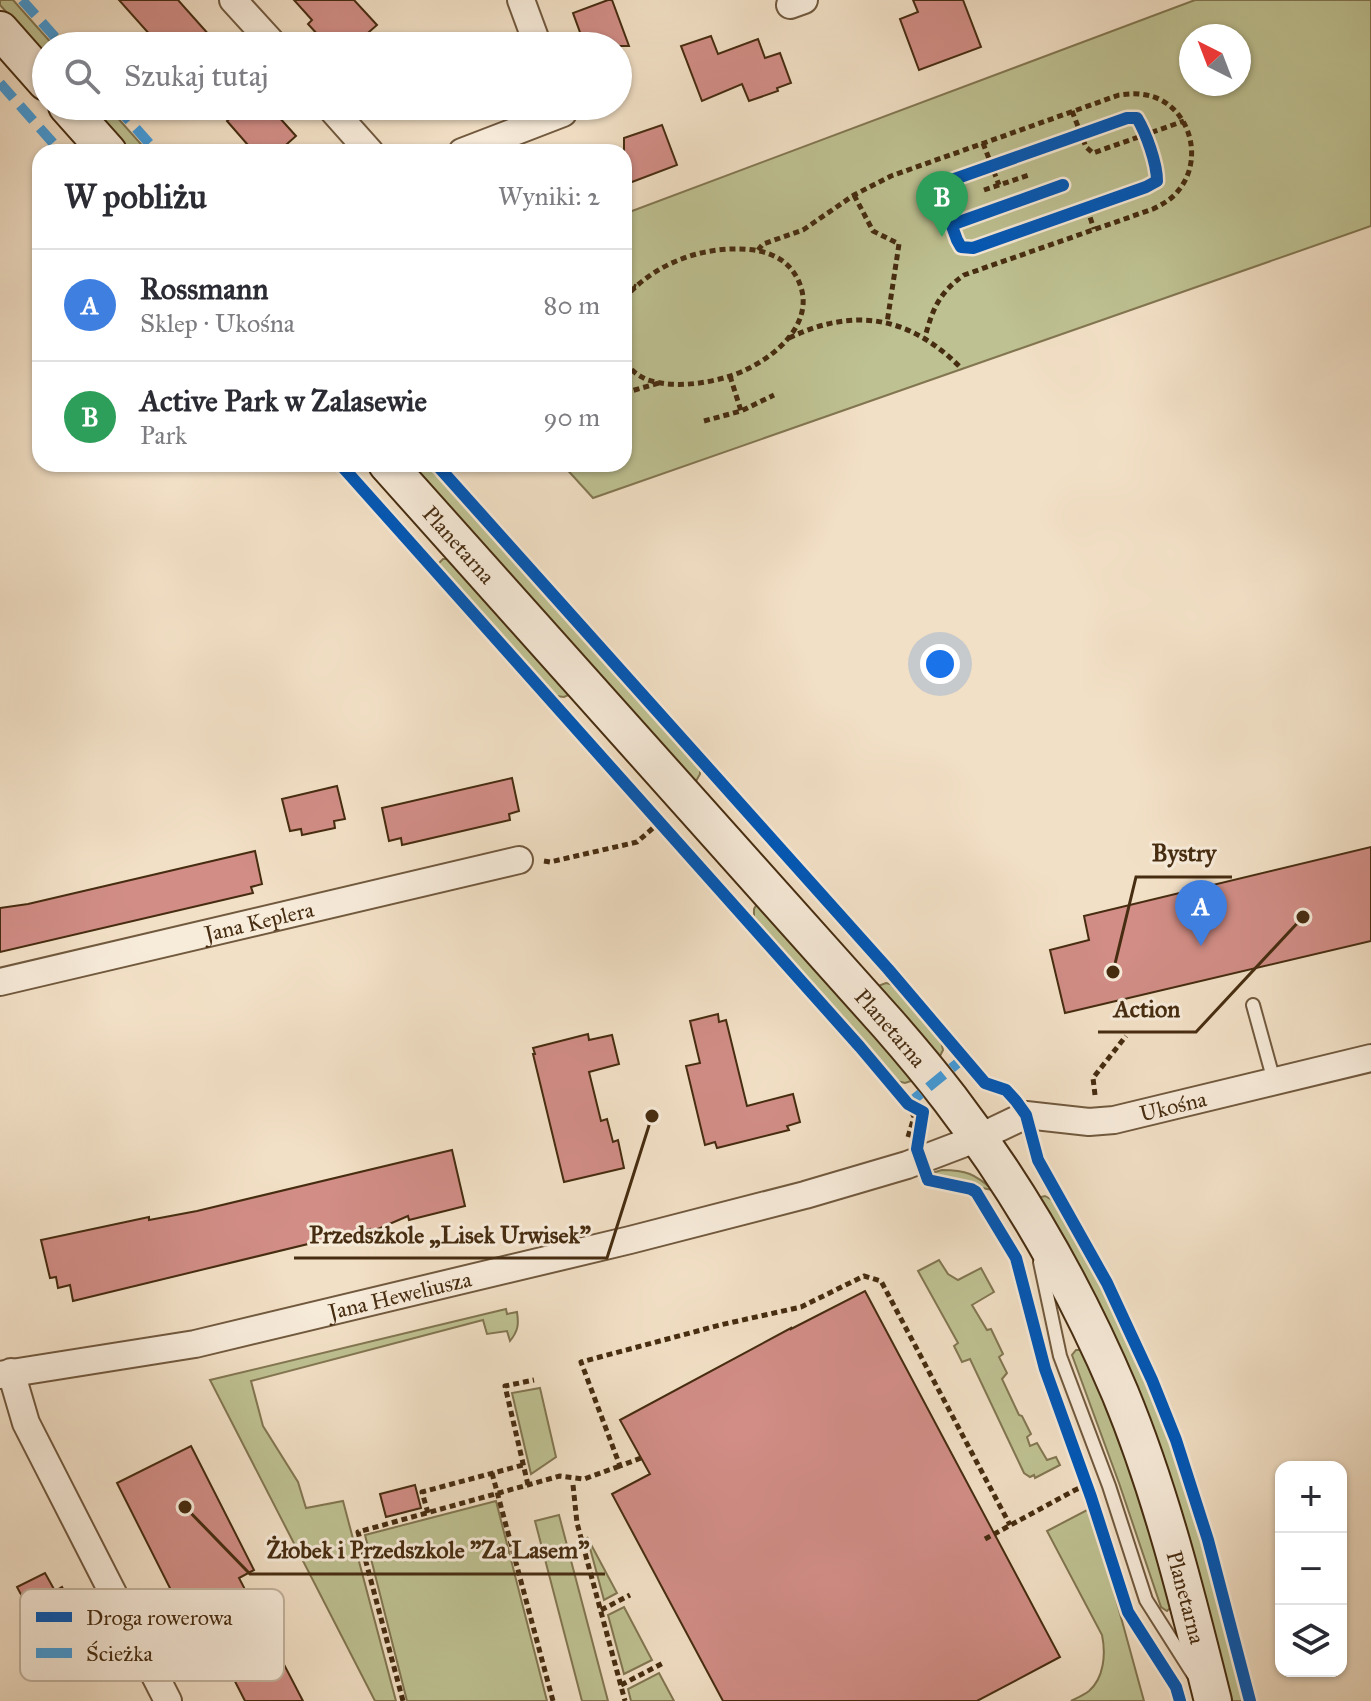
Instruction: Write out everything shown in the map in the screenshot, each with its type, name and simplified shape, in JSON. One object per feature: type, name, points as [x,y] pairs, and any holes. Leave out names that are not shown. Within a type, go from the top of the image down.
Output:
[{"type":"street","points":[[233,0],[262,32]]},
{"type":"street","points":[[521,0],[533,32]]},
{"type":"street","points":[[0,30],[32,66]]},
{"type":"street","points":[[79,120],[101,144]]},
{"type":"street","points":[[341,120],[363,144]]},
{"type":"street","points":[[483,144],[545,120]]},
{"type":"street","name":"Planetarna","points":[[394,472],[888,1024],[978,1138],[1068,1284],[1120,1393],[1168,1530],[1211,1701]]},
{"type":"street","name":"Jana Keplera","points":[[0,982],[519,860]]},
{"type":"street","name":"Ukośna","points":[[978,1138],[1026,1115],[1089,1122],[1114,1120],[1371,1058]]},
{"type":"street","name":"Jana Heweliusza","points":[[5,1373],[195,1344],[630,1240],[896,1169],[913,1151],[978,1138]]},
{"type":"street","points":[[5,1373],[26,1423],[111,1589]]},
{"type":"street","points":[[158,1681],[168,1701]]},
{"type":"lane","points":[[1253,1005],[1274,1081]]},
{"type":"path","points":[[758,250],[763,244],[803,230],[854,195],[891,176],[1119,95],[1148,95],[1174,109],[1190,135],[1191,165],[1187,179],[1167,202],[964,275],[942,294],[934,307],[925,337]]},
{"type":"path","points":[[1072,111],[1076,136],[1093,153],[1184,121]]},
{"type":"path","points":[[1076,136],[1095,129]]},
{"type":"path","points":[[983,143],[997,164],[999,185]]},
{"type":"path","points":[[983,186],[997,164]]},
{"type":"path","points":[[983,186],[999,185],[1029,175]]},
{"type":"path","points":[[854,195],[873,231],[899,244],[887,323]]},
{"type":"path","points":[[1073,213],[1092,206],[1094,229]]},
{"type":"path","points":[[632,291],[672,262],[692,255],[736,248],[758,250],[784,261],[794,272],[801,284],[803,308],[795,330],[770,355],[751,367],[730,376],[695,383],[660,383],[632,391]]},
{"type":"path","points":[[632,286],[636,287]]},
{"type":"path","points":[[787,339],[831,322],[854,320],[887,323],[925,337],[962,369]]},
{"type":"path","points":[[632,371],[660,383]]},
{"type":"path","points":[[730,376],[741,411]]},
{"type":"path","points":[[704,421],[741,411],[774,395]]},
{"type":"path","points":[[519,860],[550,862],[637,842],[660,822]]},
{"type":"path","points":[[1096,1100],[1093,1078],[1126,1036]]},
{"type":"path","points":[[908,1104],[923,1112],[917,1149],[913,1151]]},
{"type":"path","points":[[908,1104],[914,1117],[913,1151]]},
{"type":"path","points":[[620,1466],[581,1362],[801,1307],[864,1276],[881,1281],[1010,1525]]},
{"type":"path","points":[[528,1485],[505,1386],[534,1380]]},
{"type":"path","points":[[403,1701],[358,1532],[560,1476],[584,1479],[641,1458]]},
{"type":"path","points":[[428,1513],[422,1492],[523,1465]]},
{"type":"path","points":[[985,1539],[1075,1490],[1090,1489],[1082,1471]]},
{"type":"path","points":[[492,1473],[553,1701]]},
{"type":"path","points":[[573,1485],[577,1523],[625,1701]]},
{"type":"path","points":[[601,1610],[630,1595]]},
{"type":"path","points":[[621,1685],[665,1662]]},
{"type":"green space","points":[[0,0],[13,0],[42,32],[32,32],[32,40],[0,5]]},
{"type":"green space","points":[[1195,0],[1371,0],[1371,226],[593,498],[569,472],[632,472],[632,211]]},
{"type":"green space","points":[[102,120],[119,120],[141,144],[124,144]]},
{"type":"green space","points":[[417,472],[434,472],[700,769],[695,783]]},
{"type":"green space","points":[[443,559],[451,559],[571,694],[556,696],[438,564]]},
{"type":"green space","points":[[758,902],[914,1080],[905,1083],[897,1081],[754,917]]},
{"type":"green space","points":[[886,983],[894,985],[941,1041],[943,1050],[939,1058],[878,986]]},
{"type":"green space","points":[[942,1170],[970,1174],[993,1190],[934,1179],[932,1173]]},
{"type":"green space","points":[[1045,1196],[1054,1201],[1089,1261],[1121,1324],[1163,1422],[1193,1515],[1243,1701],[1232,1701],[1186,1533],[1037,1198]]},
{"type":"green space","points":[[939,1260],[948,1274],[958,1280],[981,1268],[994,1292],[972,1305],[987,1330],[991,1329],[1003,1354],[999,1357],[1007,1373],[1002,1379],[1031,1434],[1027,1437],[1030,1446],[1037,1443],[1047,1460],[1056,1457],[1060,1465],[1035,1478],[1024,1473],[970,1359],[962,1362],[954,1346],[958,1343],[918,1271]]},
{"type":"green space","points":[[506,1309],[507,1314],[517,1312],[518,1317],[516,1331],[510,1341],[507,1331],[487,1334],[483,1320],[251,1381],[263,1426],[298,1482],[306,1508],[343,1501],[396,1701],[375,1701],[210,1380]]},
{"type":"green space","points":[[1076,1350],[1081,1350],[1104,1399],[1133,1474],[1172,1606],[1167,1611],[1161,1607],[1072,1355]]},
{"type":"green space","points":[[540,1388],[556,1457],[531,1474],[512,1393]]},
{"type":"green space","points":[[496,1501],[547,1701],[407,1701],[365,1535]]},
{"type":"green space","points":[[1091,1508],[1144,1701],[1071,1701],[1089,1691],[1098,1679],[1104,1658],[1103,1642],[1047,1531]]},
{"type":"green space","points":[[559,1515],[608,1701],[582,1701],[535,1521]]},
{"type":"green space","points":[[587,1537],[617,1593],[604,1600]]},
{"type":"green space","points":[[624,1607],[652,1660],[624,1674],[608,1615]]},
{"type":"green space","points":[[659,1673],[674,1701],[631,1701],[628,1689]]},
{"type":"building","points":[[119,0],[178,0],[207,32],[148,32]]},
{"type":"building","points":[[294,0],[354,0],[377,25],[369,32],[315,32],[308,24],[312,20]]},
{"type":"building","points":[[612,0],[624,32],[580,32],[573,13]]},
{"type":"building","points":[[913,0],[963,0],[981,47],[919,70],[900,19],[918,12]]},
{"type":"building","points":[[711,36],[718,54],[758,39],[765,58],[780,53],[791,83],[749,101],[742,84],[702,101],[681,46]]},
{"type":"building","points":[[282,120],[296,136],[287,144],[247,144],[227,121]]},
{"type":"building","points":[[662,125],[677,165],[632,182],[632,144],[624,144],[624,138]]},
{"type":"building","points":[[512,778],[519,811],[509,814],[510,820],[402,845],[401,838],[389,841],[382,808]]},
{"type":"building","points":[[337,786],[345,819],[334,821],[335,828],[302,835],[301,829],[290,831],[282,799]]},
{"type":"building","points":[[1371,847],[1371,941],[1065,1013],[1050,950],[1089,940],[1084,916]]},
{"type":"building","points":[[255,851],[262,884],[251,887],[253,893],[0,952],[0,908]]},
{"type":"building","points":[[718,1014],[719,1022],[726,1020],[747,1106],[793,1094],[800,1122],[787,1126],[789,1130],[717,1148],[715,1142],[705,1145],[686,1066],[700,1063],[690,1021]]},
{"type":"building","points":[[588,1034],[589,1040],[612,1035],[619,1064],[589,1072],[601,1121],[607,1119],[613,1142],[618,1140],[624,1168],[564,1182],[533,1048]]},
{"type":"building","points":[[452,1150],[465,1206],[409,1220],[408,1216],[371,1232],[370,1229],[73,1301],[70,1285],[58,1288],[56,1277],[50,1278],[41,1240],[149,1217],[149,1220],[197,1211]]},
{"type":"building","points":[[865,1291],[1060,1657],[977,1701],[723,1701],[612,1494],[650,1474],[620,1420]]},
{"type":"building","points":[[191,1446],[254,1570],[239,1578],[245,1589],[170,1589],[117,1483]]},
{"type":"building","points":[[415,1485],[421,1508],[386,1517],[380,1494]]},
{"type":"building","points":[[45,1573],[54,1589],[20,1589],[20,1593],[17,1587]]},
{"type":"building","points":[[284,1664],[303,1701],[245,1701],[235,1681],[284,1681]]},
{"type":"marked path","points":[[22,0],[51,32]]},
{"type":"marked path","points":[[0,83],[32,119]]},
{"type":"marked path","points":[[33,120],[54,144]]},
{"type":"marked path","points":[[128,120],[150,144]]},
{"type":"marked path","points":[[906,1101],[908,1104],[964,1058]]},
{"type":"cycle path","points":[[1127,118],[1137,118],[1140,124],[1153,157],[1157,181],[973,248],[961,247],[940,193],[946,182],[1127,118]]},
{"type":"cycle path","points":[[951,225],[1063,185]]},
{"type":"cycle path","points":[[347,472],[908,1104],[923,1112],[917,1149],[928,1180],[976,1192],[1016,1258],[1045,1369],[1128,1612],[1176,1687],[1180,1701]]},
{"type":"cycle path","points":[[443,472],[888,969],[985,1083],[1006,1090],[1026,1115],[1038,1160],[1107,1283],[1176,1440],[1208,1540],[1250,1701]]},
{"type":"place","name":"Active Park w Zalasewie","points":[[942,237]]},
{"type":"place","name":"Action","points":[[1303,917]]},
{"type":"place","name":"Rossmann","points":[[1201,946]]},
{"type":"place","name":"Bystry","points":[[1113,972]]},
{"type":"place","name":"Przedszkole „Lisek Urwisek”","points":[[652,1116]]},
{"type":"place","name":"Żłobek i Przedszkole \"Za Lasem\"","points":[[185,1507]]}]
